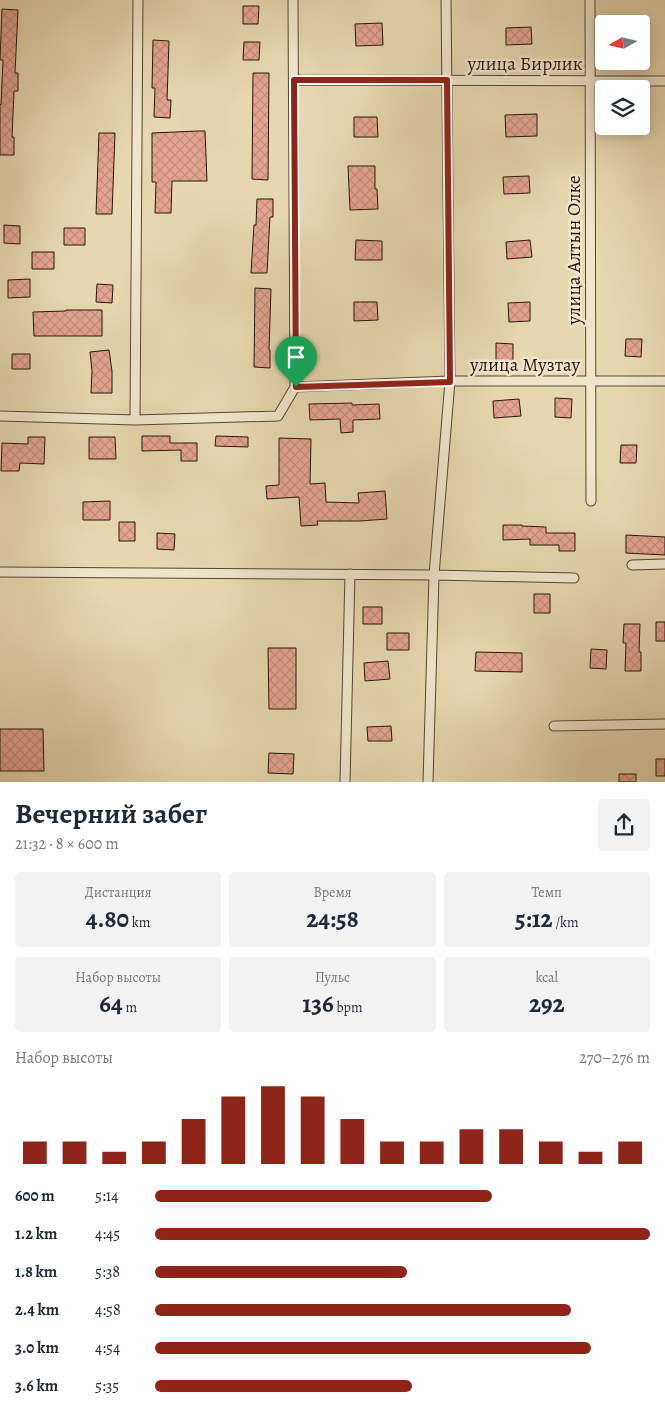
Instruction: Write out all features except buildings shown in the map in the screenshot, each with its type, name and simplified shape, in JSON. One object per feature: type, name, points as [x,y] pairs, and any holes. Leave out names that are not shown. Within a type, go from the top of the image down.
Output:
[{"type":"street","points":[[135,420],[138,0]]},
{"type":"street","points":[[0,416],[135,420],[278,416],[296,387],[293,0]]},
{"type":"street","points":[[428,782],[434,575],[450,382],[446,0]]},
{"type":"street","name":"улица Алтын Олке","points":[[590,0],[590,501]]},
{"type":"street","name":"улица Бирлик","points":[[294,80],[665,81]]},
{"type":"street","name":"улица Музтау","points":[[296,387],[450,382],[665,381]]},
{"type":"street","points":[[632,565],[665,564]]},
{"type":"street","points":[[0,572],[350,574],[574,578]]},
{"type":"street","points":[[346,782],[350,574]]},
{"type":"street","points":[[554,726],[665,724]]},
{"type":"route","points":[[294,80],[447,80],[450,382],[296,387],[294,80]]}]
